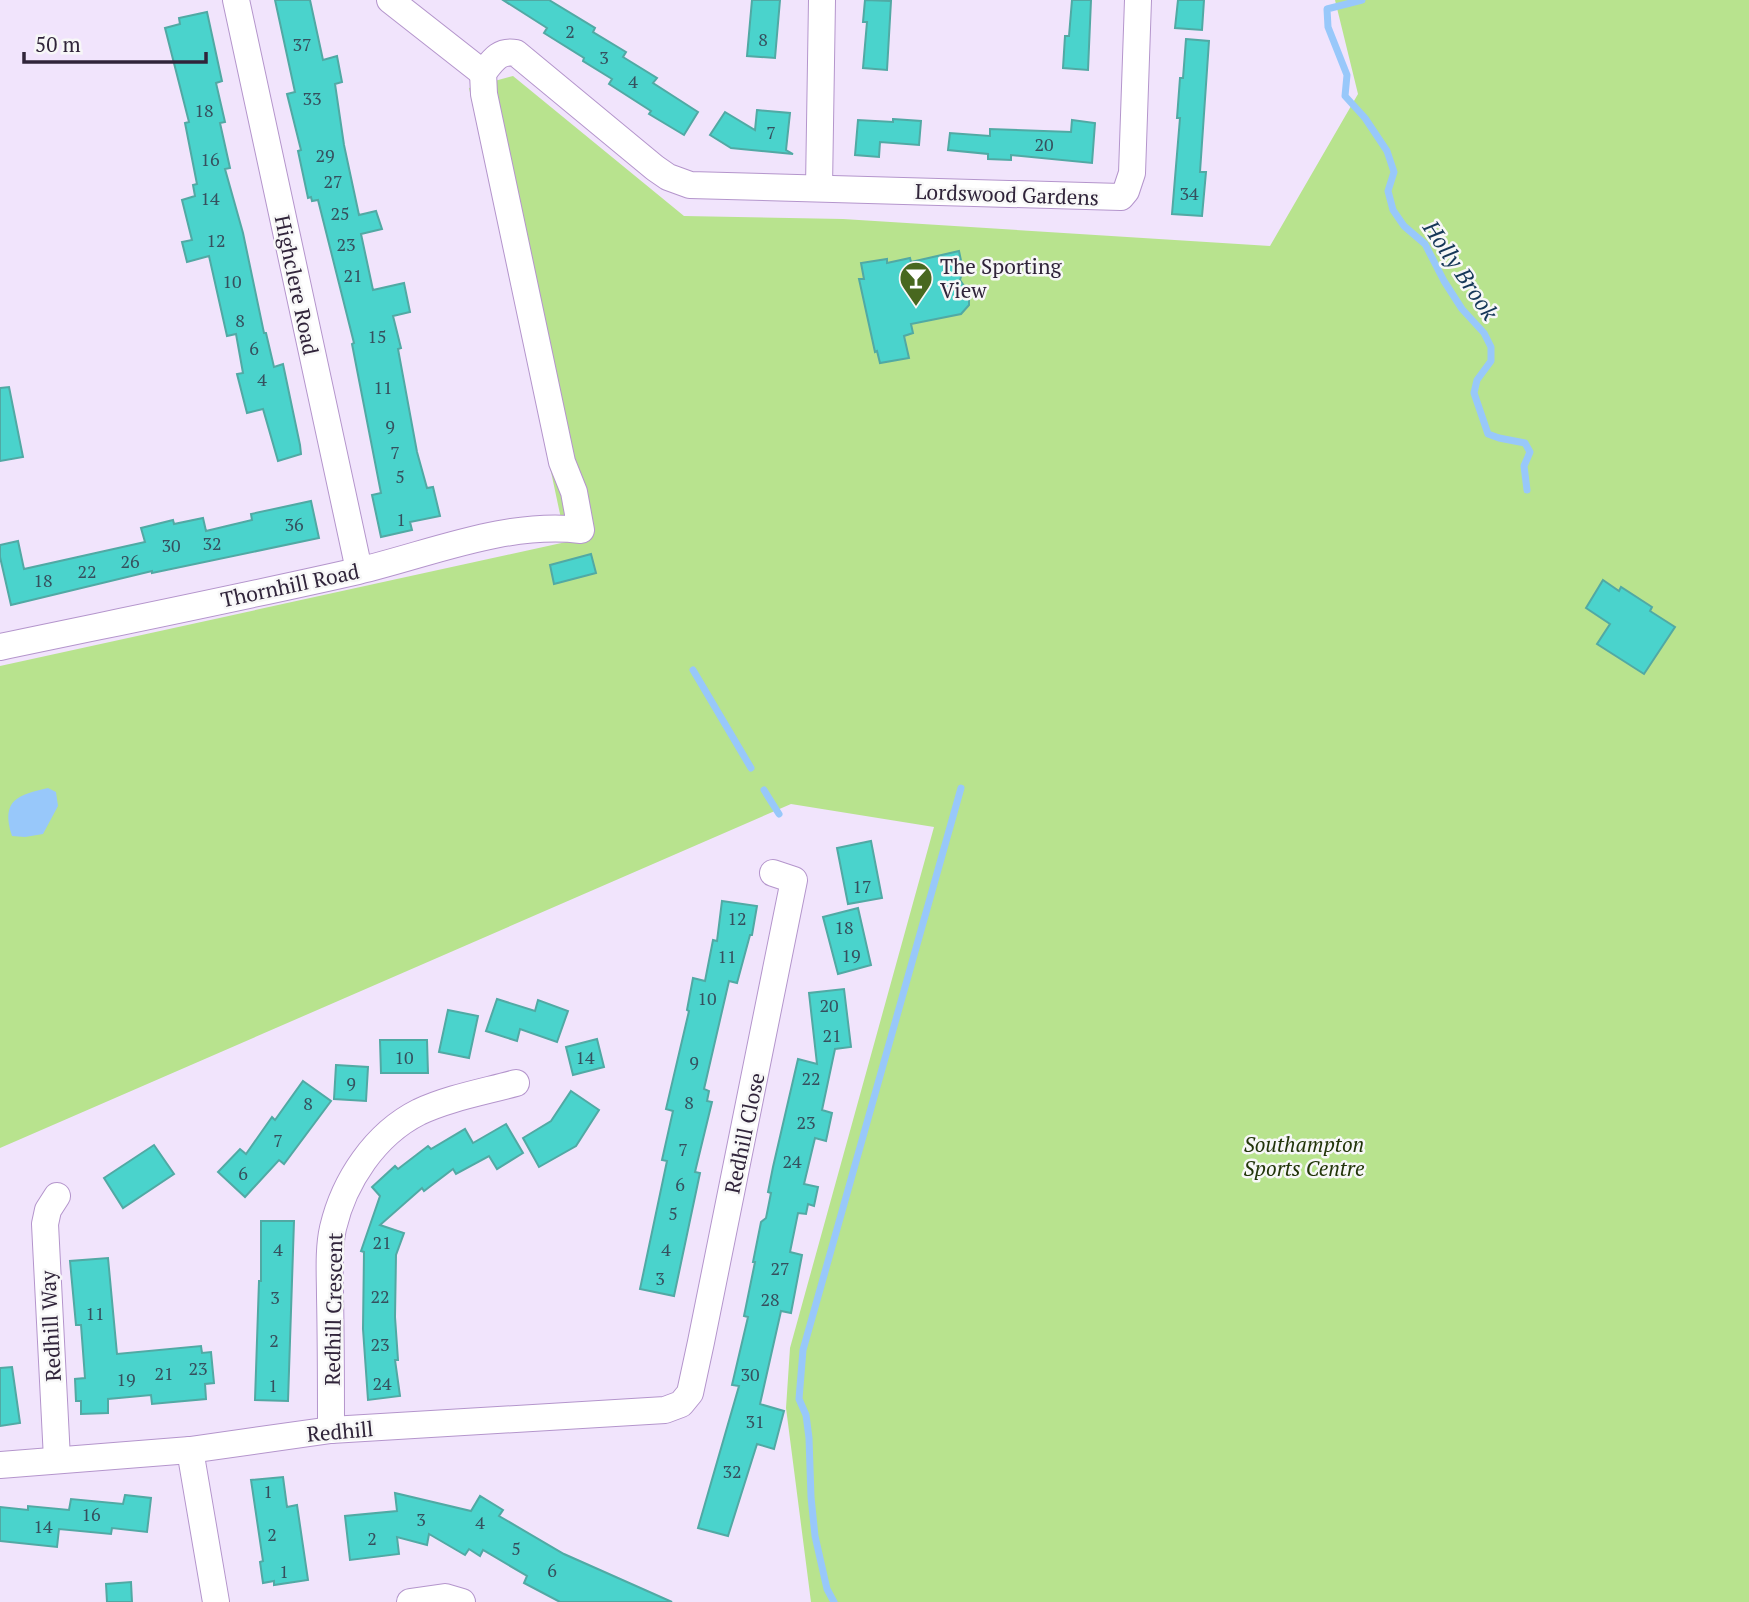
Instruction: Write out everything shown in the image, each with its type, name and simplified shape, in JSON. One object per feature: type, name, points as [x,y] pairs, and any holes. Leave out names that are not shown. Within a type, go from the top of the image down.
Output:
[{"type":"street","name":"Highclere Road","points":[[236,0],[359,570]]},
{"type":"street","points":[[390,0],[483,73]]},
{"type":"street","points":[[819,187],[822,0]]},
{"type":"street","name":"Lordswood Gardens","points":[[483,73],[498,55],[516,53],[655,168],[678,181],[705,185],[1121,197],[1132,173],[1138,0]]},
{"type":"street","name":"Thornhill Road","points":[[0,648],[359,570],[525,530],[553,527],[581,530],[574,492],[562,462],[528,305],[484,94],[483,73]]},
{"type":"street","name":"Redhill Close","points":[[681,1404],[690,1392],[701,1342],[794,880],[773,873]]},
{"type":"street","name":"Redhill Crescent","points":[[331,1430],[332,1231],[341,1200],[351,1181],[368,1154],[392,1130],[417,1114],[445,1101],[516,1083]]},
{"type":"street","name":"Redhill Way","points":[[57,1196],[48,1210],[45,1224],[57,1459]]},
{"type":"street","name":"Redhill","points":[[0,1465],[190,1450],[331,1430],[665,1410],[681,1404]]},
{"type":"street","points":[[190,1450],[216,1602]]},
{"type":"street","points":[[411,1602],[445,1597],[462,1602]]},
{"type":"green space","name":"Southampton Sports Centre","points":[[1335,0],[1749,0],[1749,1602],[811,1602],[786,1408],[790,1348],[934,827],[791,804],[0,1148],[0,666],[566,542],[469,88],[513,76],[684,216],[843,219],[1270,246],[1358,94]]},
{"type":"water","points":[[48,788],[56,792],[58,806],[43,834],[12,836],[8,814],[10,806],[28,793]]},
{"type":"building","points":[[275,0],[310,0],[323,60],[337,56],[342,82],[335,84],[344,145],[359,215],[376,211],[382,229],[361,234],[373,290],[404,283],[410,312],[393,316],[401,348],[398,349],[417,452],[427,488],[433,487],[440,516],[410,522],[412,530],[381,537],[372,495],[381,493],[352,344],[354,343],[318,200],[312,201],[311,197],[308,198],[298,151],[301,150],[287,94],[295,92]]},
{"type":"building","points":[[503,0],[549,0],[595,28],[593,32],[626,52],[623,57],[657,78],[653,83],[698,112],[684,135],[649,114],[651,111],[609,84],[612,79],[544,33],[547,28]]},
{"type":"building","points":[[752,0],[780,0],[775,58],[747,56]]},
{"type":"building","points":[[865,0],[891,1],[887,70],[863,68],[867,22],[863,22]]},
{"type":"building","points":[[1072,0],[1091,0],[1088,70],[1063,68],[1065,36],[1069,36]]},
{"type":"building","points":[[1178,0],[1204,0],[1202,30],[1175,28]]},
{"type":"building","points":[[207,12],[222,81],[216,83],[225,122],[220,123],[230,168],[225,169],[243,233],[264,333],[274,367],[283,364],[300,445],[301,454],[278,461],[263,409],[247,413],[237,374],[243,373],[236,334],[227,336],[209,256],[187,262],[182,242],[192,240],[182,200],[195,196],[193,185],[197,184],[185,123],[189,122],[165,28],[180,24],[179,18]]},
{"type":"building","points":[[1186,39],[1209,41],[1200,172],[1206,172],[1202,216],[1172,214],[1180,118],[1177,118],[1180,78],[1183,78]]},
{"type":"building","points":[[757,110],[790,113],[786,150],[793,154],[731,148],[710,135],[725,112],[755,130]]},
{"type":"building","points":[[893,119],[921,121],[919,145],[880,142],[879,157],[855,155],[858,120],[893,122]]},
{"type":"building","points":[[1072,120],[1095,123],[1092,163],[1011,155],[1011,160],[988,159],[988,154],[948,150],[950,133],[990,136],[990,129],[1071,132]]},
{"type":"building","name":"The Sporting View","points":[[959,251],[963,270],[960,280],[969,293],[969,305],[961,314],[911,324],[913,333],[904,336],[909,358],[880,363],[877,351],[875,352],[859,279],[864,279],[861,263],[887,259],[887,263],[910,258],[911,262]]},
{"type":"building","points":[[9,387],[23,457],[0,461],[0,388]]},
{"type":"building","points":[[311,501],[319,538],[152,571],[11,605],[0,557],[0,545],[18,541],[24,569],[145,542],[141,528],[173,520],[174,524],[203,518],[206,531],[252,520],[251,514]]},
{"type":"building","points":[[591,554],[596,573],[554,584],[550,565]]},
{"type":"building","points":[[1603,580],[1619,591],[1621,587],[1652,607],[1650,611],[1675,627],[1644,674],[1597,644],[1610,624],[1586,608]]},
{"type":"building","points":[[871,841],[882,898],[848,904],[837,848]]},
{"type":"building","points":[[722,901],[757,906],[752,935],[737,983],[729,981],[704,1089],[709,1091],[707,1101],[712,1102],[695,1172],[700,1173],[674,1296],[640,1289],[667,1161],[662,1160],[673,1111],[666,1109],[689,1011],[687,1010],[693,978],[705,981],[713,940],[717,941]]},
{"type":"building","points":[[858,908],[871,965],[838,974],[823,917]]},
{"type":"building","points":[[844,989],[851,1047],[835,1049],[822,1110],[832,1113],[826,1141],[815,1138],[804,1184],[818,1187],[814,1206],[808,1204],[806,1214],[798,1213],[790,1252],[802,1255],[791,1313],[781,1311],[760,1404],[784,1411],[774,1449],[757,1444],[728,1536],[698,1528],[739,1386],[732,1385],[748,1317],[744,1316],[753,1262],[761,1222],[766,1218],[773,1167],[798,1059],[817,1064],[809,993]]},
{"type":"building","points":[[497,999],[535,1011],[538,1000],[568,1011],[557,1042],[520,1029],[517,1041],[486,1031]]},
{"type":"building","points":[[448,1010],[478,1016],[469,1058],[439,1052]]},
{"type":"building","points":[[597,1039],[604,1067],[573,1075],[566,1047]]},
{"type":"building","points":[[380,1040],[427,1040],[428,1073],[381,1073]]},
{"type":"building","points":[[336,1065],[368,1067],[366,1101],[334,1099]]},
{"type":"building","points":[[303,1081],[331,1101],[284,1164],[279,1160],[245,1197],[218,1172],[240,1149],[246,1154],[272,1117],[275,1120]]},
{"type":"building","points":[[571,1091],[599,1110],[576,1146],[539,1167],[523,1138],[551,1121]]},
{"type":"building","points":[[506,1124],[523,1153],[497,1169],[489,1156],[456,1174],[453,1169],[424,1191],[422,1188],[380,1225],[404,1233],[396,1255],[395,1317],[398,1360],[395,1360],[400,1396],[368,1400],[363,1329],[364,1252],[361,1251],[380,1196],[372,1187],[395,1166],[398,1169],[428,1146],[431,1149],[465,1129],[473,1143]]},
{"type":"building","points":[[154,1145],[174,1174],[123,1208],[104,1178]]},
{"type":"building","points":[[261,1221],[294,1221],[288,1401],[255,1400]]},
{"type":"building","points":[[108,1258],[117,1354],[201,1346],[202,1353],[211,1352],[214,1383],[205,1384],[206,1399],[152,1404],[151,1395],[108,1399],[108,1413],[81,1414],[81,1401],[76,1401],[75,1379],[85,1378],[81,1325],[76,1325],[70,1261]]},
{"type":"building","points":[[12,1367],[20,1423],[0,1426],[0,1368]]},
{"type":"building","points":[[283,1477],[287,1507],[297,1505],[308,1580],[274,1585],[274,1581],[263,1583],[260,1562],[263,1561],[251,1480]]},
{"type":"building","points":[[395,1493],[471,1511],[480,1496],[503,1510],[499,1516],[564,1554],[672,1602],[560,1602],[524,1583],[527,1576],[483,1550],[480,1556],[469,1549],[465,1555],[429,1534],[427,1545],[397,1537],[399,1554],[350,1560],[345,1516],[397,1511]]},
{"type":"building","points":[[125,1495],[151,1498],[147,1532],[112,1528],[111,1534],[59,1529],[57,1547],[0,1541],[0,1507],[28,1510],[28,1506],[69,1510],[71,1499],[123,1504]]},
{"type":"building","points":[[131,1582],[132,1602],[107,1602],[106,1584]]},
{"type":"waterway","name":"Holly Brook","points":[[1362,0],[1327,9],[1328,27],[1347,75],[1345,96],[1365,118],[1387,151],[1394,172],[1388,191],[1393,210],[1404,226],[1425,244],[1444,281],[1462,309],[1484,333],[1491,347],[1491,361],[1477,380],[1474,393],[1488,434],[1525,443],[1530,452],[1524,466],[1527,490]]},
{"type":"waterway","points":[[693,670],[751,768]]},
{"type":"waterway","points":[[834,1602],[827,1589],[815,1536],[809,1438],[806,1415],[799,1399],[803,1350],[961,788]]},
{"type":"waterway","points":[[764,790],[779,814]]},
{"type":"place","name":"The Sporting View","points":[[916,308]]}]
